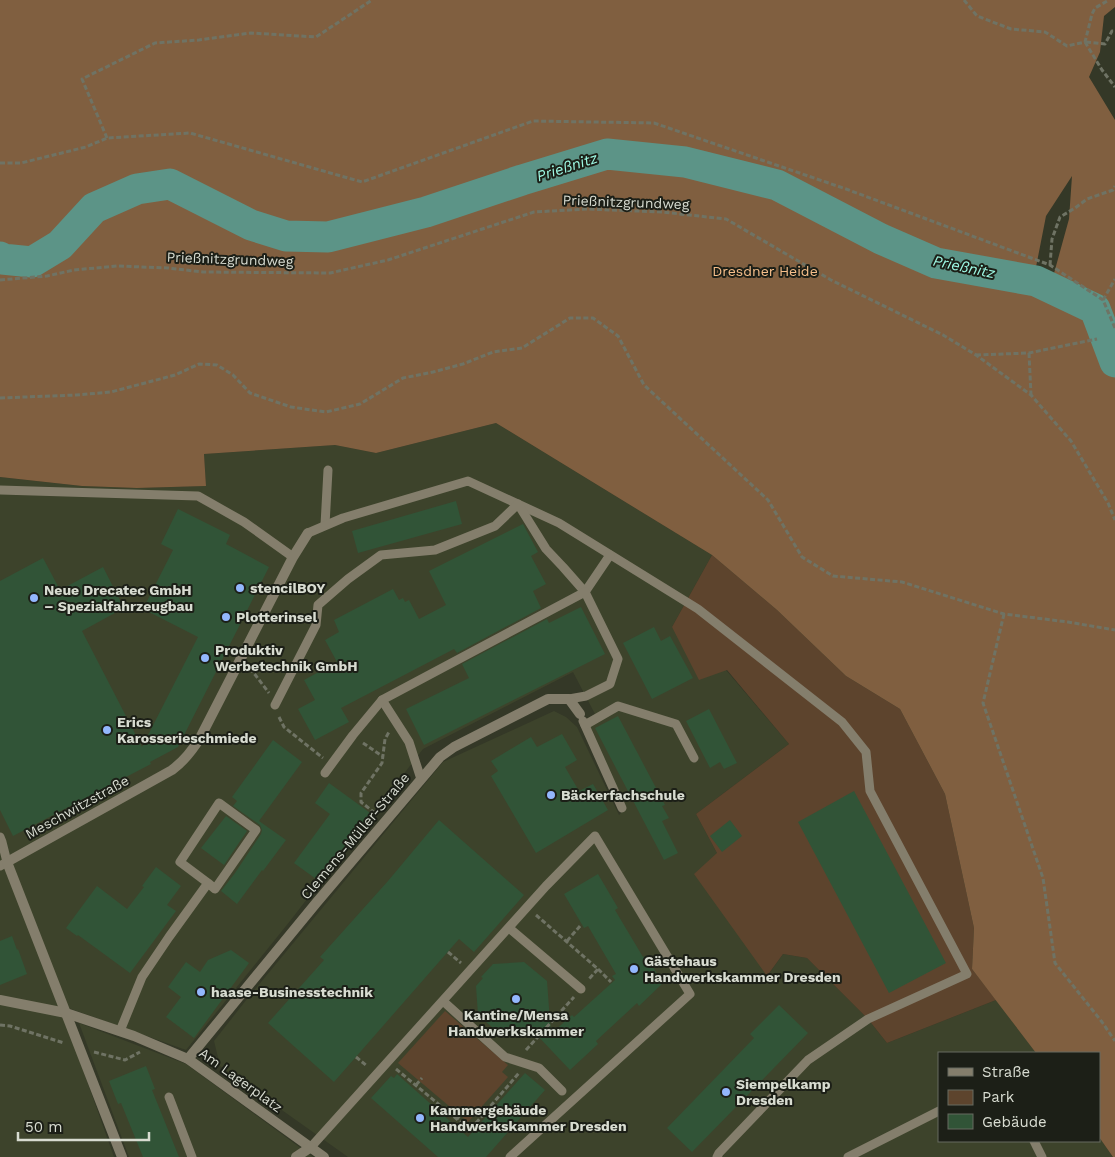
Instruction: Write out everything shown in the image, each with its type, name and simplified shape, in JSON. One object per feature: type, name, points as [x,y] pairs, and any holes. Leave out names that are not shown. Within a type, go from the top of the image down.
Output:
[{"type":"street","name":"Meschwitzstraße","points":[[3,864],[172,770],[192,752],[293,557],[308,533]]},
{"type":"street","name":"Clemens-Müller-Straße","points":[[188,1058],[440,757],[454,747],[548,699],[570,699]]},
{"type":"street","points":[[570,699],[580,714]]},
{"type":"street","points":[[3,864],[66,1013],[122,1157]]},
{"type":"street","name":"Am Lagerplatz","points":[[0,1000],[66,1013],[188,1058],[324,1157]]},
{"type":"street","points":[[296,1157],[311,1147]]},
{"type":"lane","points":[[325,525],[328,470]]},
{"type":"lane","points":[[308,533],[343,518],[468,481],[558,523],[698,609],[842,722],[866,752],[870,791],[968,974],[868,1019],[808,1060],[717,1157]]},
{"type":"lane","points":[[0,490],[198,496],[244,522],[293,557]]},
{"type":"lane","points":[[518,504],[546,548],[585,592],[618,659],[610,684],[586,696],[570,699]]},
{"type":"lane","points":[[275,706],[316,625],[318,605],[348,579],[381,555],[435,550],[495,526],[518,504]]},
{"type":"lane","points":[[325,772],[382,700],[585,592],[610,554]]},
{"type":"lane","points":[[382,700],[409,742],[421,779]]},
{"type":"lane","points":[[585,725],[618,706],[676,724],[694,758]]},
{"type":"lane","points":[[580,714],[622,808]]},
{"type":"lane","points":[[220,803],[256,830],[214,889],[208,883],[180,862],[220,803]]},
{"type":"lane","points":[[311,1147],[546,886],[595,836],[690,994],[510,1157]]},
{"type":"lane","points":[[0,838],[2,842],[3,864]]},
{"type":"lane","points":[[120,1032],[142,977],[208,883]]},
{"type":"lane","points":[[509,928],[581,989]]},
{"type":"lane","points":[[443,1001],[504,1056],[539,1068],[562,1091]]},
{"type":"lane","points":[[169,1097],[192,1157]]},
{"type":"lane","points":[[848,1157],[938,1112]]},
{"type":"lane","points":[[1034,1142],[1042,1157]]},
{"type":"path","points":[[107,138],[82,79],[155,43],[199,40],[251,33],[316,36],[372,0]]},
{"type":"path","points":[[964,0],[977,16],[1011,29],[1045,32],[1067,46],[1085,42],[1105,44],[1112,31],[1115,31]]},
{"type":"path","points":[[1109,0],[1096,8],[1092,14],[1085,42],[1115,87]]},
{"type":"path","points":[[0,163],[22,163],[86,147],[107,138],[190,133],[362,182],[533,120],[654,123],[846,189],[1050,265],[1103,300],[1115,328]]},
{"type":"path","points":[[1050,265],[1052,240],[1060,217],[1086,199],[1113,190],[1115,186]]},
{"type":"path","name":"Prießnitzgrundweg","points":[[0,280],[47,276],[74,270],[117,266],[168,268],[202,272],[330,273],[388,260],[534,212],[587,209],[662,212],[726,219],[831,280],[943,335],[976,355],[1031,395],[1071,441],[1108,503],[1115,520]]},
{"type":"path","points":[[1103,300],[1115,280]]},
{"type":"path","points":[[0,398],[111,392],[175,375],[199,364],[217,365],[233,375],[250,393],[291,407],[326,412],[360,404],[403,378],[463,364],[493,352],[522,348],[570,318],[593,318],[618,336],[644,385],[768,500],[802,557],[832,576],[902,582],[1004,614],[1115,630]]},
{"type":"path","points":[[976,355],[1029,353],[1097,339]]},
{"type":"path","points":[[1029,353],[1031,395]]},
{"type":"path","points":[[1004,614],[983,703],[1043,878],[1056,962],[1115,1041]]},
{"type":"path","points":[[386,821],[361,802],[361,792],[382,763],[384,739],[395,721]]},
{"type":"path","points":[[353,735],[383,757]]},
{"type":"path","points":[[527,908],[567,941],[611,982]]},
{"type":"path","points":[[567,941],[580,926]]},
{"type":"path","points":[[388,1062],[470,1130],[527,1064],[522,1056],[598,969]]},
{"type":"path","points":[[416,1085],[422,1078]]},
{"type":"path","points":[[457,1119],[462,1113]]},
{"type":"shaded area","points":[[496,423],[712,555],[672,627],[726,670],[789,744],[696,814],[717,853],[768,975],[783,954],[807,958],[868,1019],[887,1043],[996,1000],[1035,1052],[938,1052],[938,1142],[1100,1142],[1100,1138],[1113,1157],[348,1157],[220,1066],[214,1041],[443,762],[554,711],[566,717],[577,727],[619,815],[625,809],[586,719],[595,714],[573,672],[423,749],[290,921],[186,1050],[60,1005],[114,1157],[0,1157],[0,477],[82,486],[137,488],[206,486],[204,454],[335,445],[376,453]]},
{"type":"shaded area","points":[[79,1023],[186,1064],[313,1157],[129,1157]]},
{"type":"green space","name":"Dresdner Heide","points":[[0,0],[1115,0],[1115,7],[1104,16],[1100,52],[1089,77],[1115,120],[1115,1157],[1113,1157],[1100,1138],[1100,1052],[1035,1052],[972,969],[974,928],[945,794],[900,709],[846,676],[777,610],[712,555],[496,423],[376,453],[335,445],[204,454],[206,486],[137,488],[82,486],[0,477]],"holes":[[[1072,176],[1069,219],[1053,277],[1036,267],[1046,216]]]},
{"type":"green space","points":[[712,555],[777,610],[846,676],[900,709],[945,794],[974,928],[972,969],[996,1000],[887,1043],[868,1019],[807,958],[783,954],[767,976],[694,874],[717,853],[696,814],[789,744],[727,670],[699,680],[672,627]]},
{"type":"green space","points":[[445,1011],[508,1065],[502,1072],[508,1077],[468,1122],[398,1063]]},
{"type":"building","points":[[456,501],[462,524],[358,553],[352,531]]},
{"type":"building","points":[[178,509],[230,535],[226,544],[269,567],[178,747],[150,762],[151,764],[13,836],[0,810],[0,581],[43,558],[60,590],[103,567],[124,608],[82,631],[142,747],[198,637],[143,609],[173,550],[161,544]]},
{"type":"building","points":[[523,524],[538,552],[531,556],[546,584],[533,591],[541,608],[457,653],[454,649],[341,708],[349,722],[315,740],[298,709],[315,700],[304,680],[337,662],[325,640],[339,632],[334,620],[393,589],[399,600],[403,598],[405,602],[409,600],[419,619],[446,605],[429,571]]},
{"type":"building","points":[[581,607],[605,654],[424,745],[406,709],[469,678],[462,664],[547,619],[549,623]]},
{"type":"building","points":[[654,627],[661,641],[670,636],[693,678],[652,699],[623,643]]},
{"type":"building","points":[[709,709],[737,763],[724,769],[720,762],[710,768],[686,721]]},
{"type":"building","points":[[618,716],[665,805],[662,806],[669,818],[662,821],[678,853],[664,860],[595,728]]},
{"type":"building","name":"Bäckerfachschule","points":[[562,734],[577,760],[565,767],[579,791],[593,784],[608,810],[536,853],[491,776],[498,771],[491,761],[531,737],[537,747]]},
{"type":"building","points":[[273,740],[302,762],[259,821],[286,840],[237,904],[221,891],[235,873],[262,830],[260,825],[233,806],[237,801],[232,797]]},
{"type":"building","points":[[329,783],[373,815],[323,884],[294,863],[330,814],[315,803]]},
{"type":"building","points":[[854,791],[946,963],[889,993],[798,822]]},
{"type":"building","points":[[226,816],[247,831],[224,865],[201,848]]},
{"type":"building","points":[[439,820],[524,895],[474,952],[459,939],[334,1082],[268,1023],[324,960],[320,957]]},
{"type":"building","points":[[730,820],[742,836],[722,852],[710,836]]},
{"type":"building","points":[[156,867],[181,886],[167,905],[176,911],[130,973],[66,928],[97,886],[127,909]]},
{"type":"building","name":"Gästehaus Handwerkskammer Dresden","points":[[598,874],[618,908],[615,910],[643,957],[646,956],[663,983],[639,1006],[637,1003],[596,1041],[598,1044],[570,1070],[534,1032],[500,1034],[478,1015],[476,986],[483,978],[481,977],[493,964],[524,962],[547,981],[551,1034],[572,1015],[574,1017],[615,980],[612,976],[616,974],[588,926],[584,928],[564,894]]},
{"type":"building","points":[[12,936],[27,974],[0,985],[0,941]]},
{"type":"building","name":"haase-Businesstechnik","points":[[231,950],[249,963],[194,1038],[166,1017],[181,997],[168,987],[186,962],[200,972],[208,960]]},
{"type":"building","points":[[779,1005],[808,1033],[692,1152],[667,1128],[754,1038],[750,1034]]},
{"type":"building","points":[[146,1066],[155,1089],[152,1090],[179,1157],[143,1157],[121,1103],[118,1104],[109,1081]]},
{"type":"building","name":"Kammergebäude Handwerkskammer Dresden","points":[[525,1073],[545,1090],[486,1157],[438,1157],[371,1098],[391,1076],[394,1078],[397,1074],[468,1137]]},
{"type":"waterway","name":"Prießnitz","points":[[0,257],[2,259],[32,262],[60,245],[94,208],[137,189],[170,184],[251,225],[286,236],[328,237],[426,212],[607,154],[685,162],[777,185],[881,239],[936,263],[1036,281],[1095,309],[1115,362]]},
{"type":"place","name":"stencilBOY","points":[[240,588]]},
{"type":"place","name":"Neue Drecatec GmbH – Spezialfahrzeugbau","points":[[34,598]]},
{"type":"place","name":"Plotterinsel","points":[[226,617]]},
{"type":"place","name":"Produktiv Werbetechnik GmbH","points":[[205,658]]},
{"type":"place","name":"Erics Karosserieschmiede","points":[[107,730]]},
{"type":"place","name":"Bäckerfachschule","points":[[551,795]]},
{"type":"place","name":"Gästehaus Handwerkskammer Dresden","points":[[634,969]]},
{"type":"place","name":"haase-Businesstechnik","points":[[201,992]]},
{"type":"place","name":"Kantine/Mensa Handwerkskammer","points":[[516,999]]},
{"type":"place","name":"Siempelkamp Dresden","points":[[726,1092]]},
{"type":"place","name":"Kammergebäude Handwerkskammer Dresden","points":[[420,1118]]}]
